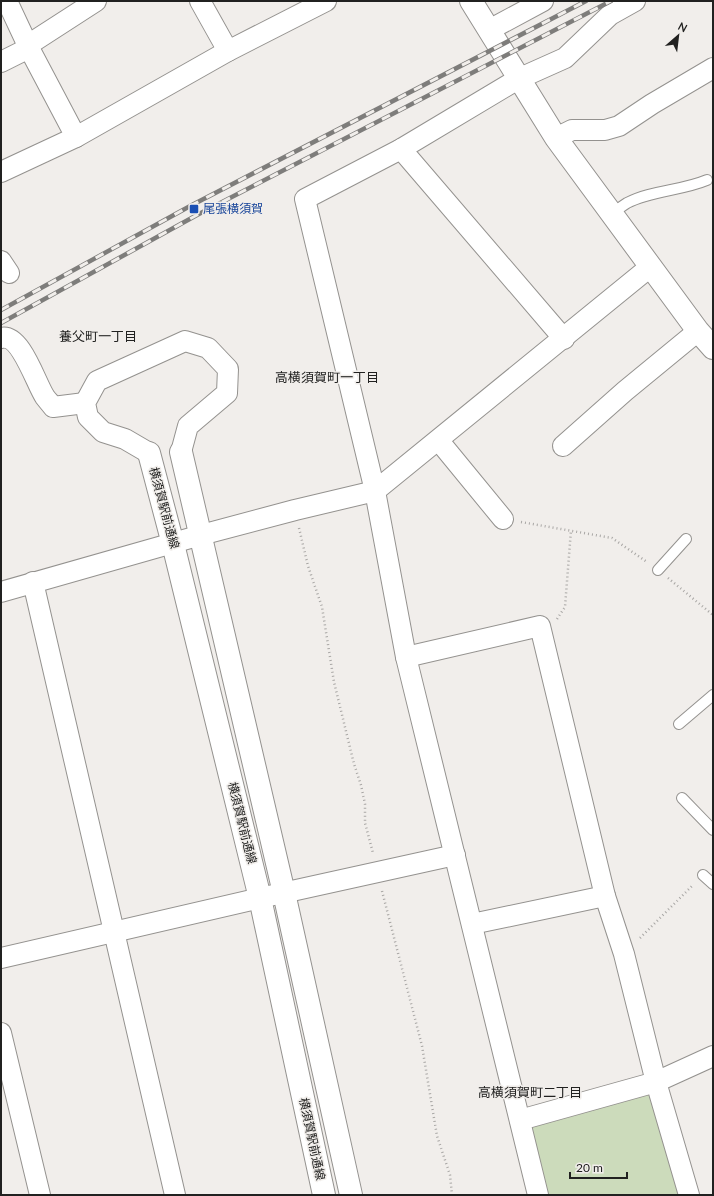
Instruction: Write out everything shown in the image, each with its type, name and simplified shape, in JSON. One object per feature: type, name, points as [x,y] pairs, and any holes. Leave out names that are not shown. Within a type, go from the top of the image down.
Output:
[{"type":"street","points":[[7,1],[28,47],[76,137]]},
{"type":"street","points":[[1,62],[28,47],[96,1]]},
{"type":"street","points":[[200,1],[228,51]]},
{"type":"street","points":[[1,172],[76,137],[228,51],[326,1]]},
{"type":"street","points":[[471,1],[556,138],[650,267],[698,331],[713,348]]},
{"type":"street","points":[[489,30],[543,1]]},
{"type":"street","points":[[538,1195],[406,657],[375,492],[305,199],[401,149],[518,79],[565,58],[610,14],[635,1]]},
{"type":"street","points":[[556,138],[572,130],[606,130],[619,126],[652,104],[713,68]]},
{"type":"street","points":[[401,149],[564,339]]},
{"type":"street","points":[[1,592],[201,535],[295,510],[375,492],[564,339],[650,267]]},
{"type":"street","points":[[563,446],[625,391],[698,331]]},
{"type":"street","points":[[1,338],[6,337],[11,339],[20,349],[45,397],[54,407],[85,403]]},
{"type":"street","points":[[149,453],[125,438],[103,432],[88,417],[85,403],[96,381],[185,341],[208,348],[228,369],[227,392],[188,426],[181,452]]},
{"type":"street","points":[[439,441],[503,519]]},
{"type":"street","name":"横須賀駅前通線","points":[[181,452],[284,893],[351,1195]]},
{"type":"street","name":"横須賀駅前通線","points":[[149,453],[173,544],[260,898],[324,1195]]},
{"type":"street","points":[[33,582],[175,1195]]},
{"type":"street","points":[[406,657],[540,626],[605,896],[624,954],[656,1082],[689,1195]]},
{"type":"street","points":[[1,958],[260,898],[455,855]]},
{"type":"street","points":[[472,924],[605,896]]},
{"type":"street","points":[[1,1033],[40,1195]]},
{"type":"street","points":[[520,1120],[656,1082],[713,1056]]},
{"type":"lane","points":[[612,214],[626,203],[636,199],[661,192],[691,187],[707,180]]},
{"type":"lane","points":[[658,570],[686,538]]},
{"type":"lane","points":[[680,724],[713,695]]},
{"type":"lane","points":[[682,798],[713,830]]},
{"type":"lane","points":[[703,875],[713,884]]},
{"type":"path","points":[[503,519],[612,538],[658,570],[713,615]]},
{"type":"path","points":[[543,638],[565,607],[571,530]]},
{"type":"path","points":[[624,954],[703,875]]},
{"type":"green space","points":[[647,1094],[655,1099],[682,1195],[544,1195],[529,1127]]},
{"type":"railway","points":[[1,310],[192,205],[586,1]]},
{"type":"railway","points":[[1,323],[197,215],[611,1]]},
{"type":"place","name":"尾張横須賀","points":[[194,209]]},
{"type":"district","name":"養父町一丁目","points":[[98,336]]},
{"type":"district","name":"高横須賀町一丁目","points":[[327,377]]},
{"type":"district","name":"高横須賀町二丁目","points":[[530,1092]]}]
